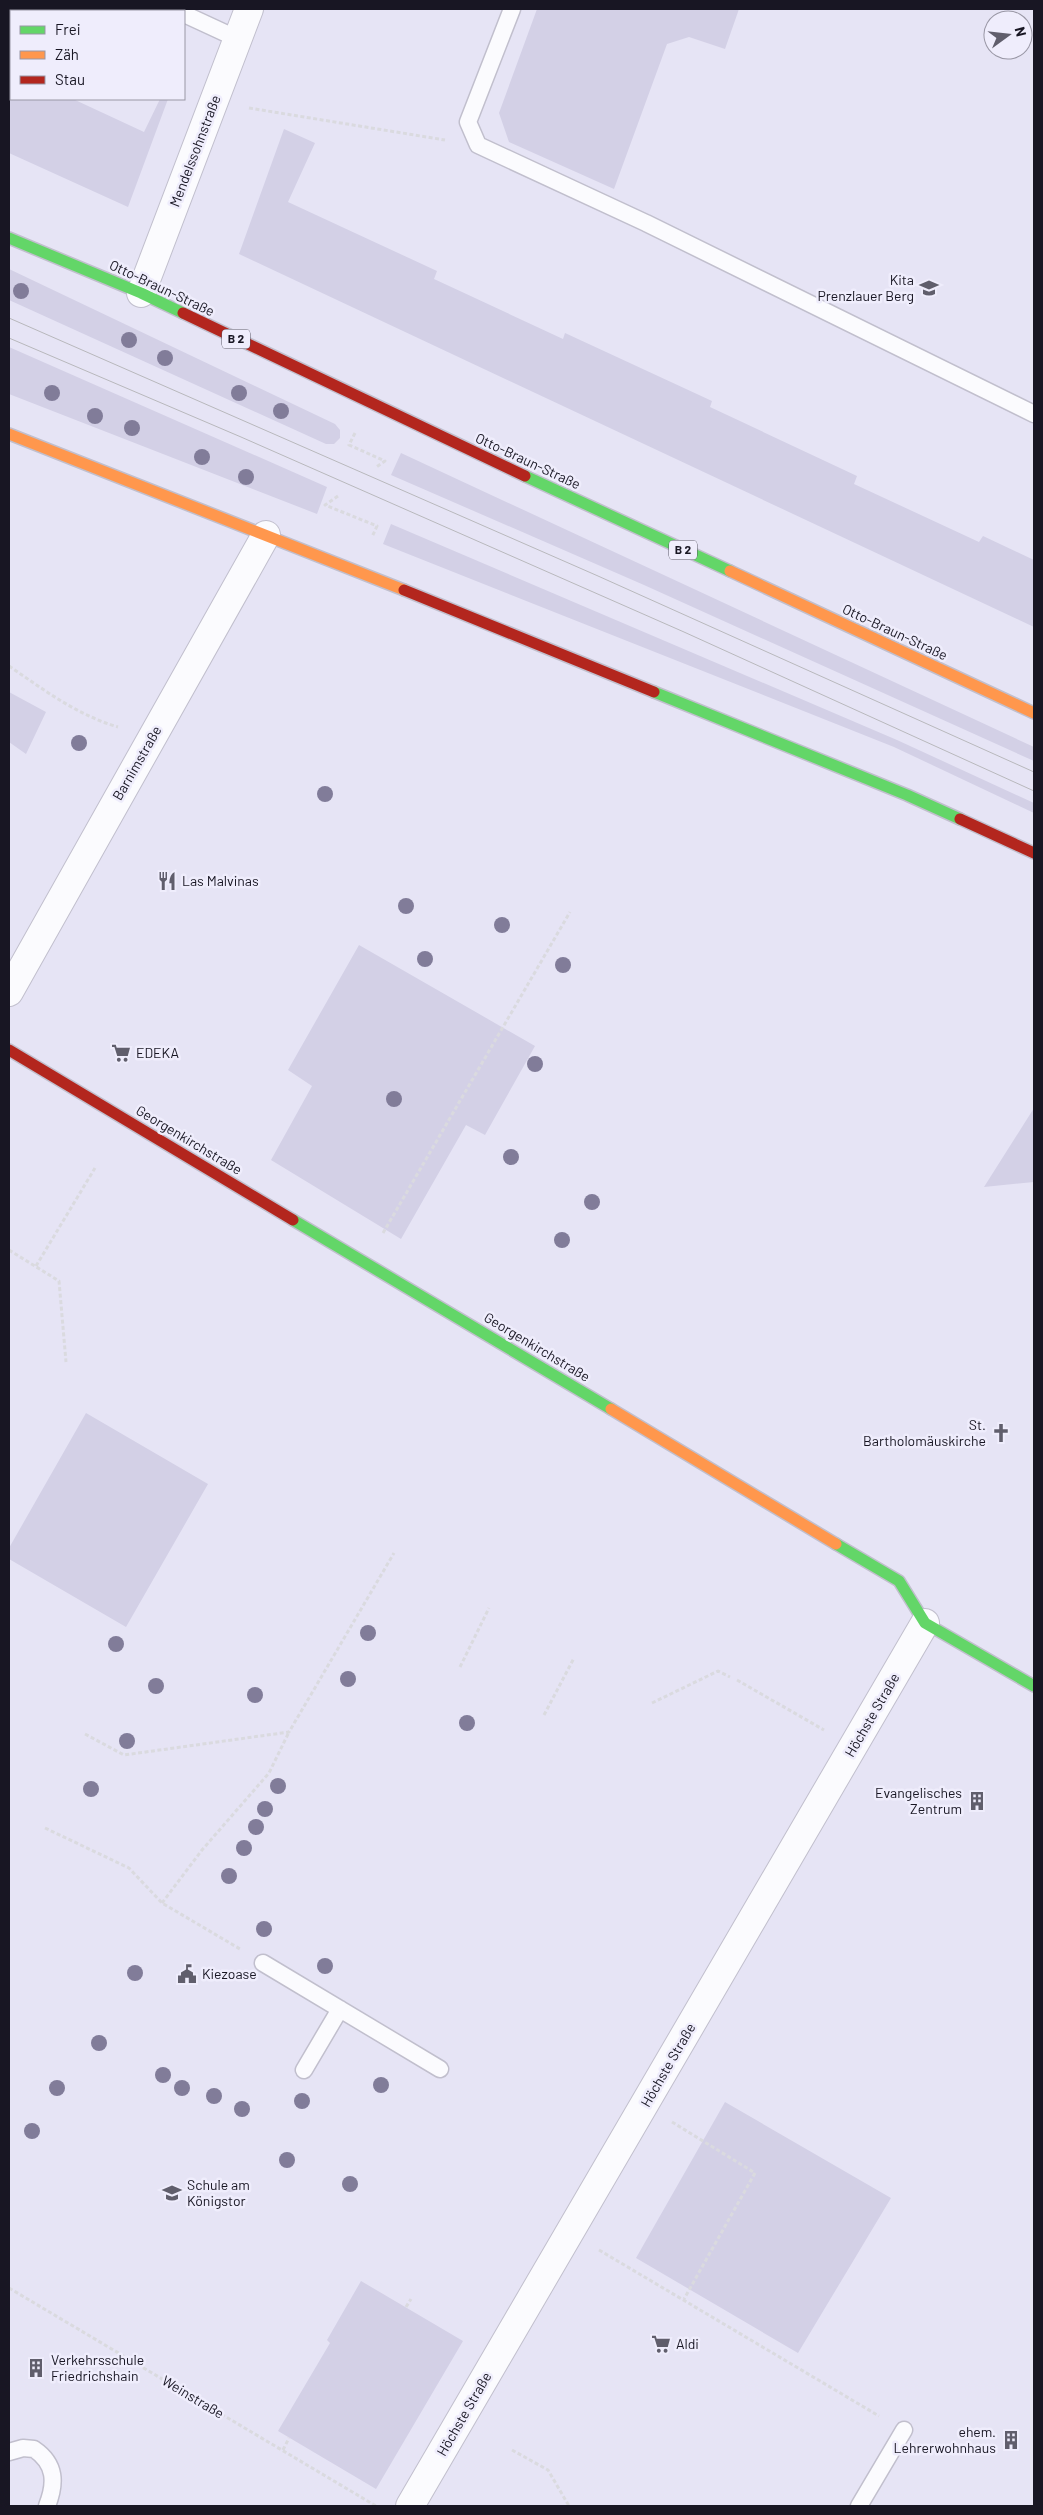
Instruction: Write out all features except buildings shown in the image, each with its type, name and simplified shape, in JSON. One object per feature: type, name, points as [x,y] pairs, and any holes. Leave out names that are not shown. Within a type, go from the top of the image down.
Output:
[{"type":"main road","name":"Otto-Braun-Straße","points":[[9,238],[141,293],[386,412],[1034,714]]},
{"type":"main road","points":[[9,434],[266,535],[907,795],[1034,853]]},
{"type":"main road","name":"Georgenkirchstraße","points":[[9,1050],[898,1581],[925,1623],[1034,1686]]},
{"type":"street","name":"Mendelssohnstraße","points":[[141,293],[249,9]]},
{"type":"street","name":"Barnimstraße","points":[[9,992],[266,535]]},
{"type":"street","name":"Höchste Straße","points":[[410,2506],[925,1623]]},
{"type":"lane","points":[[512,9],[468,122],[478,145],[646,223],[1034,414]]},
{"type":"lane","points":[[185,14],[238,39]]},
{"type":"lane","points":[[263,1963],[440,2068]]},
{"type":"lane","points":[[304,2070],[340,2009]]},
{"type":"lane","points":[[859,2506],[904,2430]]},
{"type":"lane","points":[[9,2452],[23,2448],[34,2449],[48,2462],[54,2484],[47,2506]]},
{"type":"path","points":[[214,102],[478,145]]},
{"type":"path","points":[[355,433],[349,446],[385,461],[375,468]]},
{"type":"path","points":[[338,496],[325,505],[377,526],[372,537]]},
{"type":"path","points":[[9,666],[53,696],[92,719],[152,736]]},
{"type":"path","points":[[366,1263],[570,912]]},
{"type":"path","points":[[36,1266],[95,1168]]},
{"type":"path","points":[[9,1250],[59,1281],[66,1362]]},
{"type":"path","points":[[162,1902],[202,1850],[270,1773],[289,1732],[394,1553]]},
{"type":"path","points":[[460,1667],[489,1608]]},
{"type":"path","points":[[544,1716],[574,1658]]},
{"type":"path","points":[[652,1703],[718,1670],[730,1677]]},
{"type":"path","points":[[738,1680],[853,1746]]},
{"type":"path","points":[[85,1734],[124,1755],[289,1732]]},
{"type":"path","points":[[45,1828],[129,1868],[162,1902],[263,1963]]},
{"type":"path","points":[[645,2104],[755,2173],[684,2299]]},
{"type":"path","points":[[620,2262],[904,2430]]},
{"type":"path","name":"Weinstraße","points":[[9,2288],[377,2506]]},
{"type":"path","points":[[406,2307],[410,2299]]},
{"type":"path","points":[[283,2450],[289,2438]]},
{"type":"path","points":[[512,2450],[548,2470],[569,2506]]},
{"type":"shaded area","points":[[537,9],[739,9],[725,49],[689,37],[667,44],[614,189],[509,142],[499,113]]},
{"type":"shaded area","points":[[9,69],[10,100],[75,100],[144,132],[160,100],[168,100],[128,207],[9,153]]},
{"type":"shaded area","points":[[284,129],[315,143],[288,202],[437,271],[434,279],[563,339],[565,333],[712,401],[710,407],[857,476],[854,484],[979,542],[983,536],[1034,560],[1034,627],[239,254]]},
{"type":"shaded area","points":[[9,269],[335,424],[340,430],[340,438],[334,444],[326,444],[9,300]]},
{"type":"shaded area","points":[[9,347],[327,487],[317,514],[9,394]]},
{"type":"shaded area","points":[[401,453],[1034,747],[1034,761],[644,585],[391,475]]},
{"type":"shaded area","points":[[391,524],[897,740],[1034,803],[1034,813],[894,747],[383,544]]},
{"type":"shaded area","points":[[9,692],[46,712],[26,754],[9,742]]},
{"type":"shaded area","points":[[359,945],[535,1046],[485,1135],[466,1125],[401,1239],[271,1160],[312,1086],[288,1070]]},
{"type":"shaded area","points":[[1034,1108],[1034,1182],[984,1187]]},
{"type":"shaded area","points":[[86,1413],[208,1484],[126,1627],[9,1559],[9,1548]]},
{"type":"shaded area","points":[[725,2102],[891,2198],[798,2353],[636,2258]]},
{"type":"shaded area","points":[[361,2281],[463,2341],[376,2489],[278,2431],[330,2343],[327,2340]]},
{"type":"tram line","points":[[9,318],[598,576],[1034,772]]},
{"type":"tram line","points":[[9,338],[241,437],[684,632],[1034,791]]},
{"type":"traffic: fast","points":[[9,238],[141,293],[183,313]]},
{"type":"traffic: fast","points":[[525,476],[730,571]]},
{"type":"traffic: fast","points":[[654,692],[907,795],[960,819]]},
{"type":"traffic: fast","points":[[293,1220],[611,1409]]},
{"type":"traffic: fast","points":[[836,1544],[899,1581],[925,1623],[1034,1686]]},
{"type":"traffic: slow","points":[[9,434],[404,590]]},
{"type":"traffic: slow","points":[[730,571],[1034,713]]},
{"type":"traffic: slow","points":[[611,1409],[836,1544]]},
{"type":"traffic: jam","points":[[183,313],[525,476]]},
{"type":"traffic: jam","points":[[404,590],[654,692]]},
{"type":"traffic: jam","points":[[960,819],[1034,853]]},
{"type":"traffic: jam","points":[[9,1050],[293,1220]]},
{"type":"place","name":"Kita Prenzlauer Berg","points":[[929,288]]},
{"type":"place","name":"Las Malvinas","points":[[167,881]]},
{"type":"place","name":"EDEKA","points":[[121,1053]]},
{"type":"place","name":"St. Bartholomäuskirche","points":[[1001,1433]]},
{"type":"place","name":"Evangelisches Zentrum","points":[[977,1801]]},
{"type":"place","name":"Kiezoase","points":[[187,1974]]},
{"type":"place","name":"Schule am Königstor","points":[[172,2193]]},
{"type":"place","name":"Aldi","points":[[661,2344]]},
{"type":"place","name":"Verkehrsschule Friedrichshain","points":[[36,2368]]},
{"type":"place","name":"ehem. Lehrerwohnhaus","points":[[1011,2440]]}]
